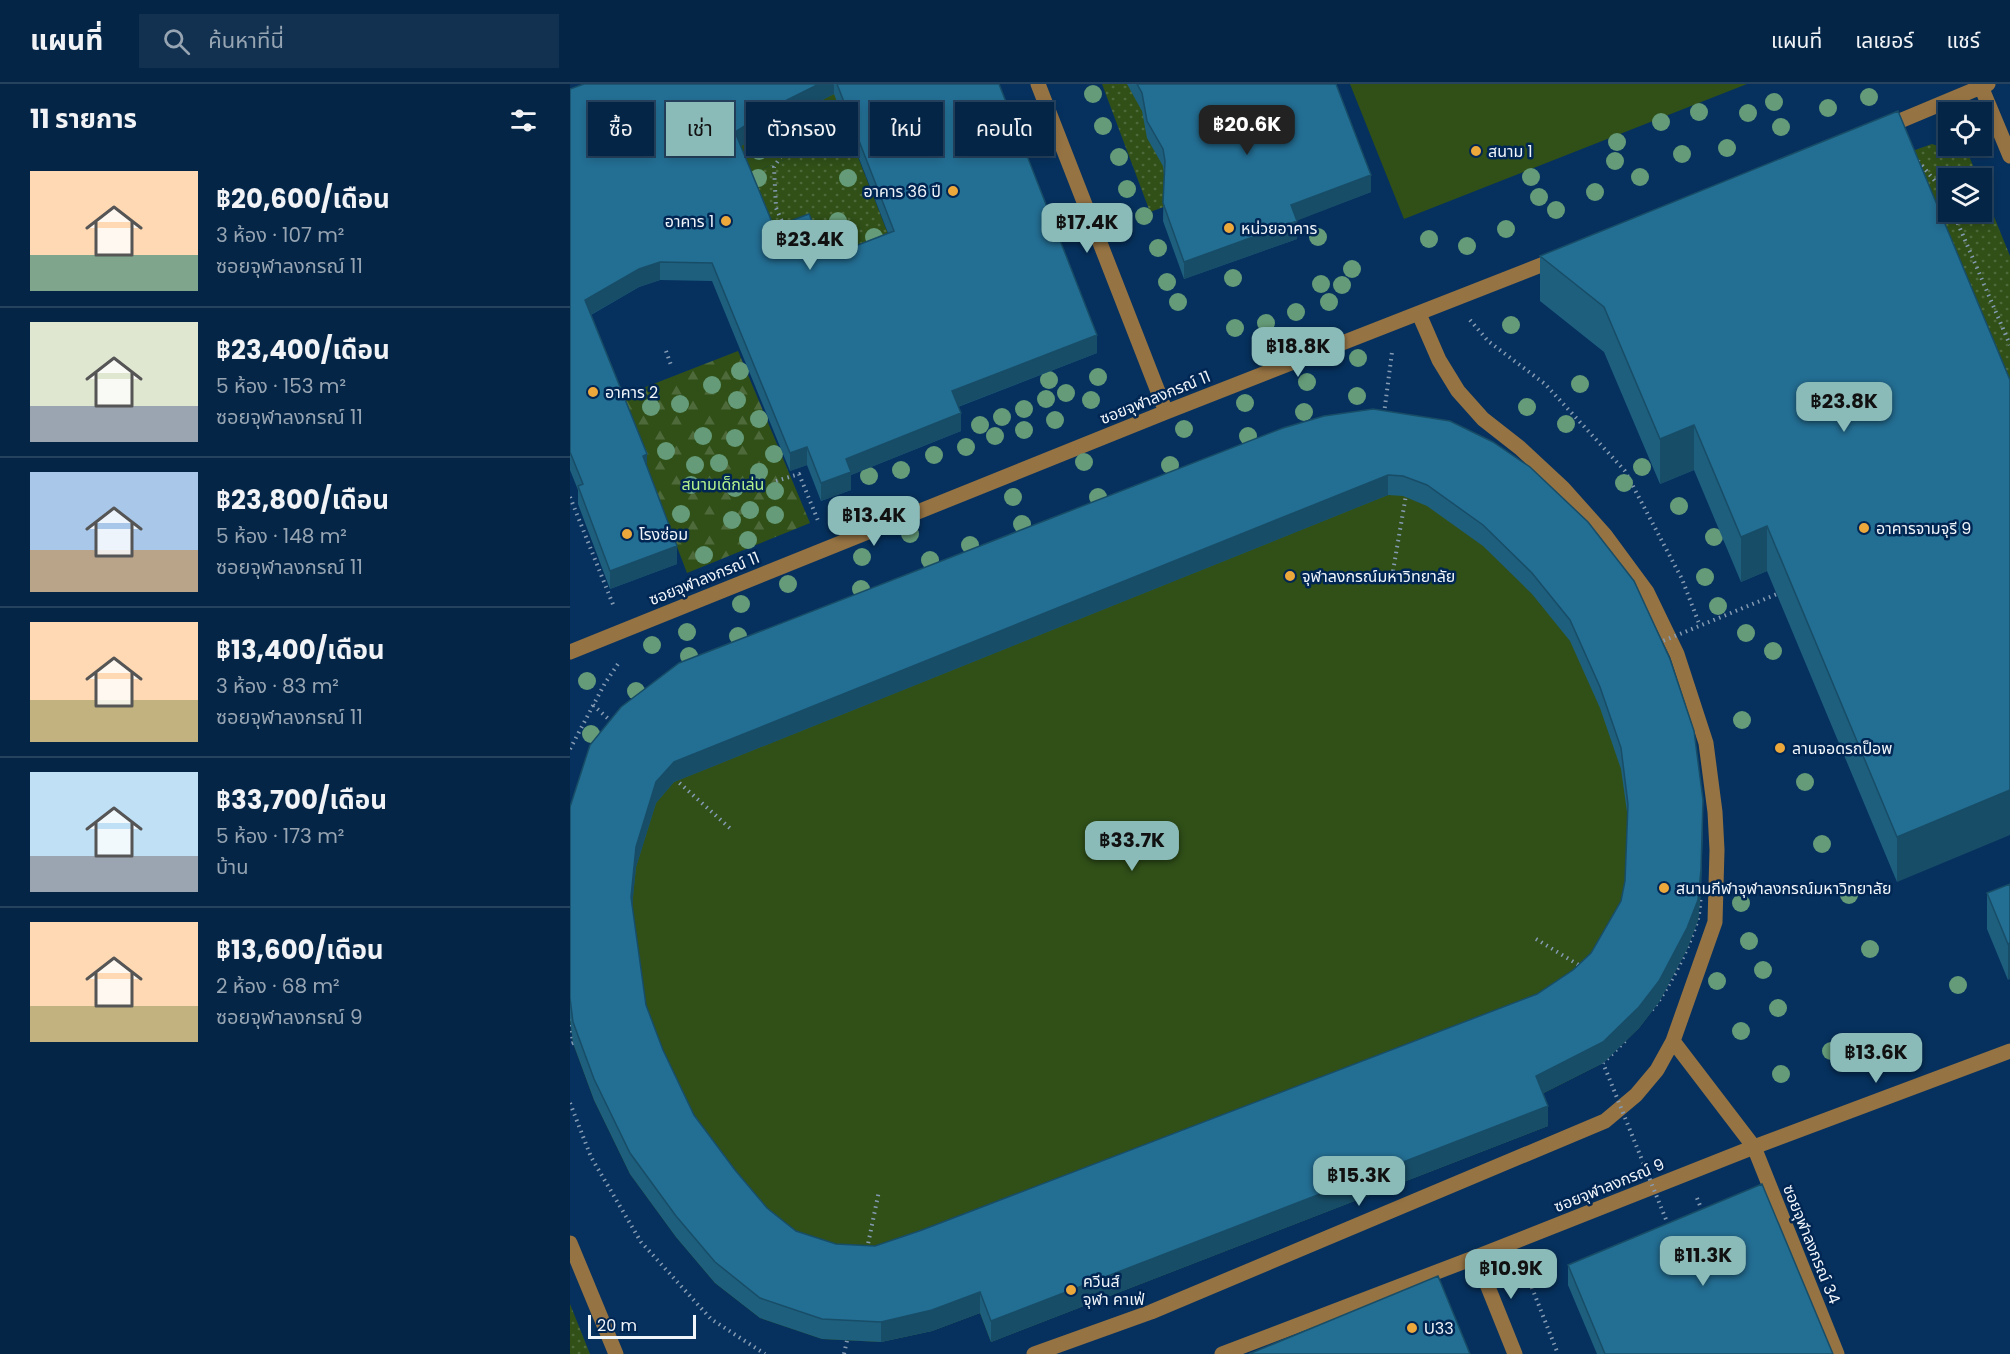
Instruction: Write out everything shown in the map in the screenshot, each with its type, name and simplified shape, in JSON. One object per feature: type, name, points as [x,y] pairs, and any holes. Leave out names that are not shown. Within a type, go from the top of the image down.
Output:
[{"type":"street","points":[[1038,84],[1166,412]]},
{"type":"street","points":[[1874,132],[1983,85],[2010,156]]},
{"type":"street","name":"ซอยจุฬาลงกรณ์ 11","points":[[570,652],[1166,412],[1569,254]]},
{"type":"street","points":[[1034,1354],[1151,1312],[1605,1121],[1636,1095],[1657,1070],[1673,1041],[1715,922],[1717,850],[1715,812],[1706,743],[1687,680],[1647,592],[1605,535],[1563,488],[1520,448],[1483,419],[1458,391],[1439,360],[1419,314]]},
{"type":"street","name":"ซอยจุฬาลงกรณ์ 34","points":[[1673,1041],[1754,1147],[1837,1354]]},
{"type":"street","name":"ซอยจุฬาลงกรณ์ 9","points":[[1222,1354],[1754,1147],[2010,1051]]},
{"type":"street","points":[[570,1243],[616,1354]]},
{"type":"street","points":[[1476,1257],[1515,1354]]},
{"type":"path","points":[[781,156],[774,167],[776,208],[785,229]]},
{"type":"path","points":[[1916,159],[1938,185]]},
{"type":"path","points":[[1957,222],[2010,345]]},
{"type":"path","points":[[1469,319],[1488,341],[1545,384],[1625,471],[1682,579],[1700,626]]},
{"type":"path","points":[[666,351],[671,365]]},
{"type":"path","points":[[1392,352],[1384,414],[1393,416]]},
{"type":"path","points":[[776,481],[799,474],[822,531]]},
{"type":"path","points":[[1393,571],[1407,491]]},
{"type":"path","points":[[570,496],[617,614]]},
{"type":"path","points":[[1654,645],[1777,594]]},
{"type":"path","points":[[570,749],[605,683],[622,657]]},
{"type":"path","points":[[593,705],[619,728]]},
{"type":"path","points":[[672,776],[733,831]]},
{"type":"path","points":[[1678,1025],[1650,1009],[1659,1002],[1687,949],[1698,920],[1701,891]]},
{"type":"path","points":[[1536,939],[1587,970]]},
{"type":"path","points":[[570,1019],[572,1044]]},
{"type":"path","points":[[1631,1035],[1603,1063],[1670,1230]]},
{"type":"path","points":[[570,1103],[591,1157],[641,1242],[711,1319],[765,1354]]},
{"type":"path","points":[[867,1250],[879,1191]]},
{"type":"path","points":[[1514,1242],[1558,1354]]},
{"type":"path","points":[[844,1354],[849,1331]]},
{"type":"green space","points":[[709,84],[896,84],[903,102],[870,102],[870,126],[858,131],[858,102],[746,102],[746,156],[795,156],[746,175],[734,145],[734,102],[716,102]]},
{"type":"green space","points":[[1102,84],[1260,84],[1289,161],[1150,212]]},
{"type":"green space","name":"สนาม 1","points":[[1350,84],[1747,84],[1404,219]]},
{"type":"green space","points":[[1932,144],[1938,146],[1938,156],[1969,156],[1974,168],[1938,168],[1938,222],[1992,222],[1992,212],[2010,256],[2010,424],[1898,156]]},
{"type":"green space","points":[[794,156],[858,156],[894,249],[791,289],[746,175]]},
{"type":"green space","name":"สนามเด็กเล่น","points":[[738,351],[810,523],[687,573],[620,397]]},
{"type":"green space","points":[[1493,463],[1701,891],[1698,920],[1687,949],[1659,1002],[1639,1028],[1603,1063],[1536,1097],[1548,1126],[991,1342],[980,1313],[932,1331],[881,1342],[822,1339],[760,1318],[715,1283],[676,1237],[630,1174],[594,1100],[573,1043],[570,1019],[570,828],[622,728]]},
{"type":"green space","points":[[570,1304],[590,1354],[570,1354]]},
{"type":"building","points":[[584,84],[819,84],[783,102],[746,102],[746,125],[735,132],[774,227],[809,214],[827,257],[894,231],[858,138],[858,102],[844,102],[837,84],[999,84],[1006,102],[955,102],[955,156],[1027,156],[1097,335],[952,391],[961,413],[846,459],[851,472],[821,483],[807,447],[790,453],[712,263],[660,262],[639,269],[585,300],[647,454],[643,456],[677,546],[610,571],[578,486],[583,484],[570,452],[570,89]]},
{"type":"building","points":[[1137,84],[1336,84],[1371,175],[1291,205],[1297,221],[1184,262],[1163,203],[1165,161],[1163,149],[1147,121],[1142,93]]},
{"type":"building","name":"อาคารจามจุรี 9","points":[[1898,111],[1938,207],[1938,222],[1944,222],[2010,380],[2010,790],[1897,837],[1767,526],[1741,537],[1694,425],[1660,439],[1604,307],[1540,256]]},
{"type":"building","name":"สนามกีฬาจุฬาลงกรณ์มหาวิทยาลัย","points":[[1373,409],[1450,421],[1493,442],[1530,467],[1588,522],[1634,581],[1670,659],[1694,731],[1703,800],[1698,900],[1687,928],[1659,981],[1639,1007],[1603,1042],[1536,1076],[1548,1106],[991,1321],[980,1292],[932,1310],[881,1322],[822,1319],[760,1298],[715,1262],[676,1216],[630,1153],[594,1079],[573,1022],[570,998],[570,807],[590,745],[621,707],[679,663],[1283,428],[1324,416]],"holes":[[[1388,475],[1403,476],[1427,485],[1483,525],[1532,573],[1570,620],[1600,687],[1621,748],[1628,804],[1625,881],[1621,901],[1591,953],[1573,970],[1537,994],[875,1246],[836,1244],[796,1231],[767,1208],[694,1115],[663,1050],[646,1005],[631,897],[636,847],[656,782],[674,762]]]},
{"type":"building","points":[[2010,884],[2010,943],[2008,944],[1987,893]]},
{"type":"building","points":[[1762,1184],[1833,1354],[1605,1354],[1568,1265]]},
{"type":"building","points":[[1438,1276],[1470,1354],[1249,1354]]},
{"type":"place","name":"สนาม 1","points":[[1476,151]]},
{"type":"place","name":"อาคาร 36 ปี","points":[[953,191]]},
{"type":"place","name":"อาคาร 1","points":[[726,221]]},
{"type":"place","name":"หน่วยอาคาร","points":[[1229,228]]},
{"type":"place","name":"อาคาร 2","points":[[593,392]]},
{"type":"place","name":"อาคารจามจุรี 9","points":[[1864,528]]},
{"type":"place","name":"โรงซ่อม","points":[[627,534]]},
{"type":"place","name":"จุฬาลงกรณ์มหาวิทยาลัย","points":[[1290,576]]},
{"type":"place","name":"ลานจอดรถป็อพ","points":[[1780,748]]},
{"type":"place","name":"สนามกีฬาจุฬาลงกรณ์มหาวิทยาลัย","points":[[1664,888]]},
{"type":"place","name":"ควีนส์ จุฬา คาเฟ่","points":[[1071,1290]]},
{"type":"place","name":"U33","points":[[1412,1328]]}]
